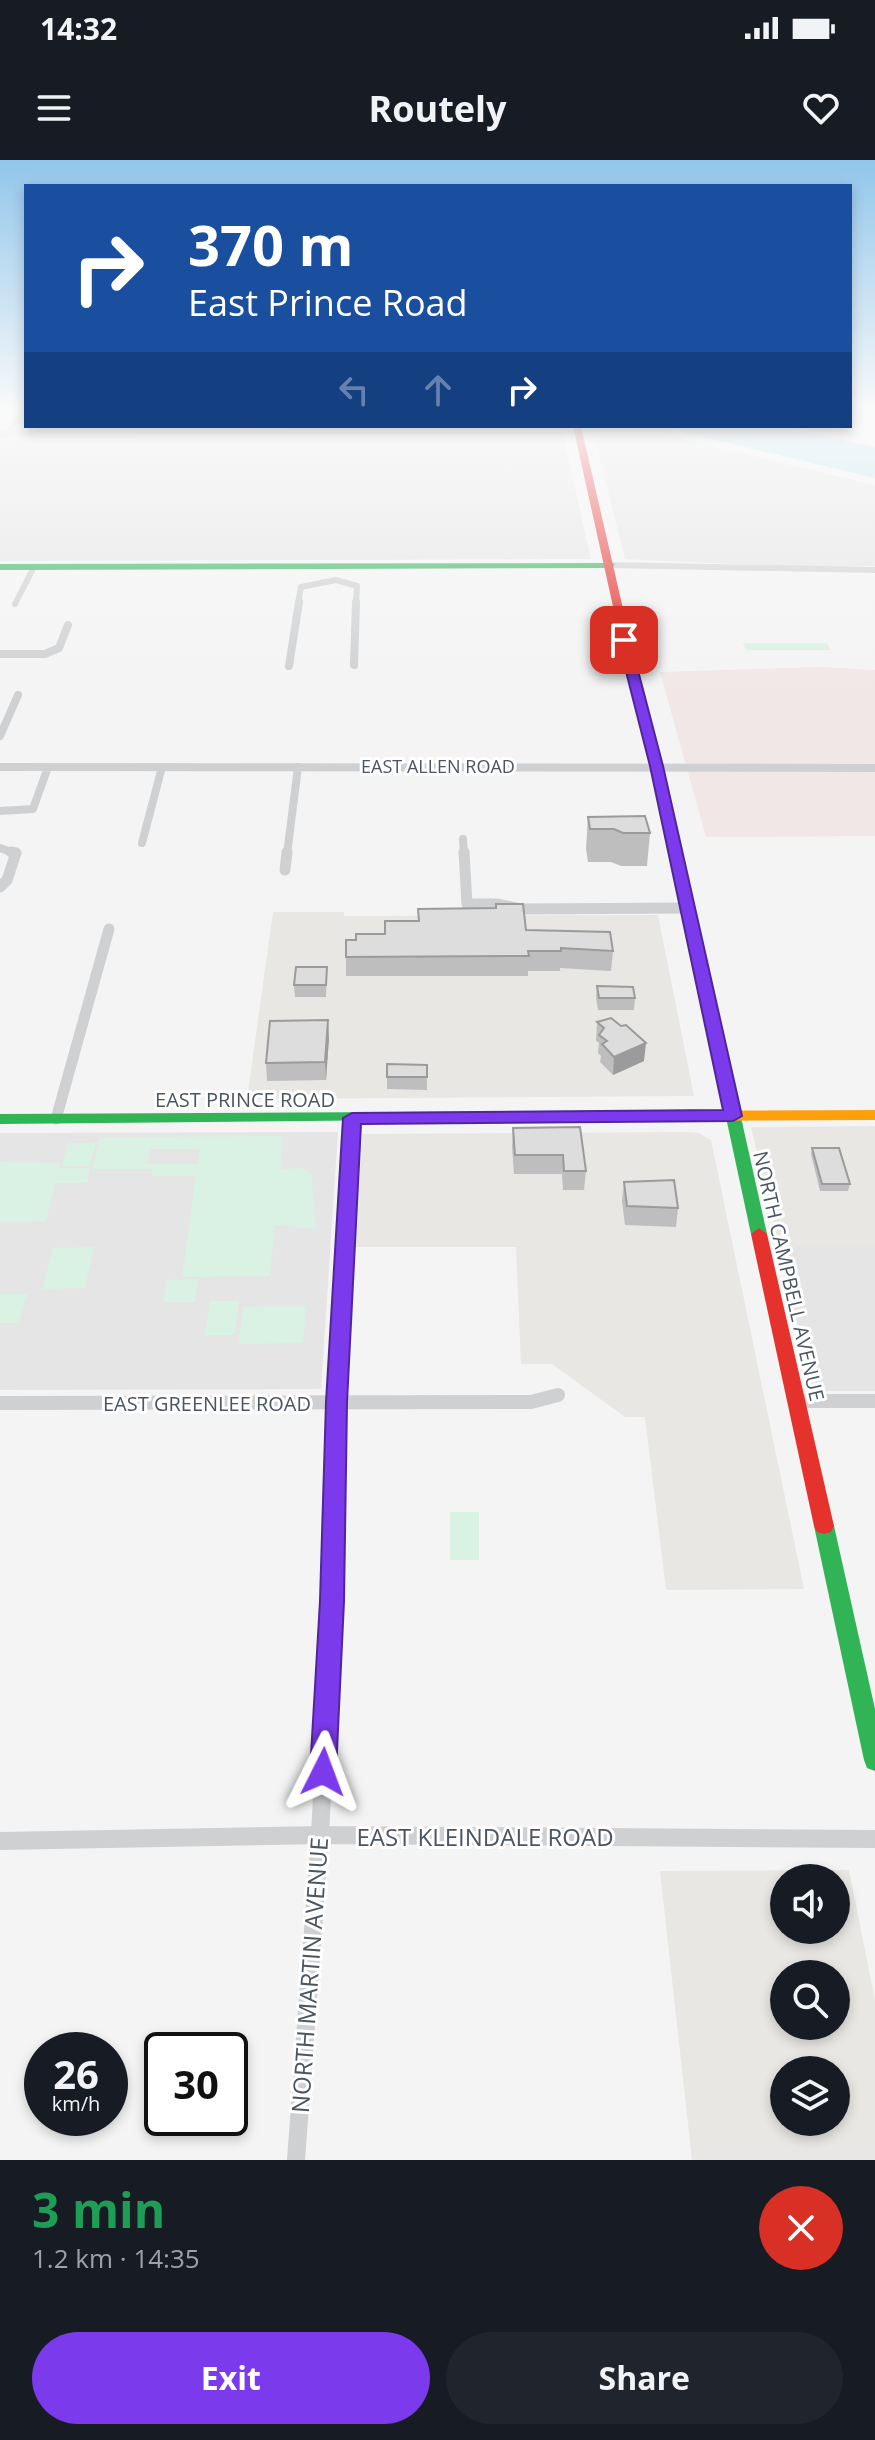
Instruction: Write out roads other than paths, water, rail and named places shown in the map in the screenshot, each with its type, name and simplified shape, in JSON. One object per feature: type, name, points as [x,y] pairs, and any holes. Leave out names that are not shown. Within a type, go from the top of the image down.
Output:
[{"type":"main road","name":"NORTH CAMPBELL AVENUE","points":[[596,505],[796,1401],[867,1690],[875,1760]]},
{"type":"main road","points":[[0,567],[610,565]]},
{"type":"main road","name":"EAST PRINCE ROAD","points":[[0,1119],[875,1115]]},
{"type":"street","points":[[610,565],[875,570]]},
{"type":"street","points":[[15,604],[34,567]]},
{"type":"street","points":[[289,666],[301,587],[334,580],[348,581],[357,586],[354,665]]},
{"type":"street","points":[[0,654],[45,654],[59,648],[68,625]]},
{"type":"street","points":[[0,736],[18,695]]},
{"type":"street","points":[[655,760],[724,766]]},
{"type":"street","name":"EAST ALLEN ROAD","points":[[0,767],[298,767],[655,760],[875,768]]},
{"type":"street","points":[[0,811],[33,809],[48,767]]},
{"type":"street","points":[[142,843],[162,767]]},
{"type":"street","points":[[285,870],[298,767]]},
{"type":"street","points":[[463,839],[467,904],[498,904],[521,909],[687,908]]},
{"type":"street","points":[[0,848],[16,853],[7,880],[0,887]]},
{"type":"street","points":[[56,1119],[109,929]]},
{"type":"street","name":"NORTH MARTIN AVENUE","points":[[296,2160],[320,1835],[332,1601],[336,1402],[352,1118]]},
{"type":"street","name":"EAST GREENLEE ROAD","points":[[0,1403],[531,1402],[558,1395]]},
{"type":"street","points":[[796,1401],[875,1401]]},
{"type":"street","name":"EAST KLEINDALE ROAD","points":[[0,1841],[320,1835],[875,1839]]}]
